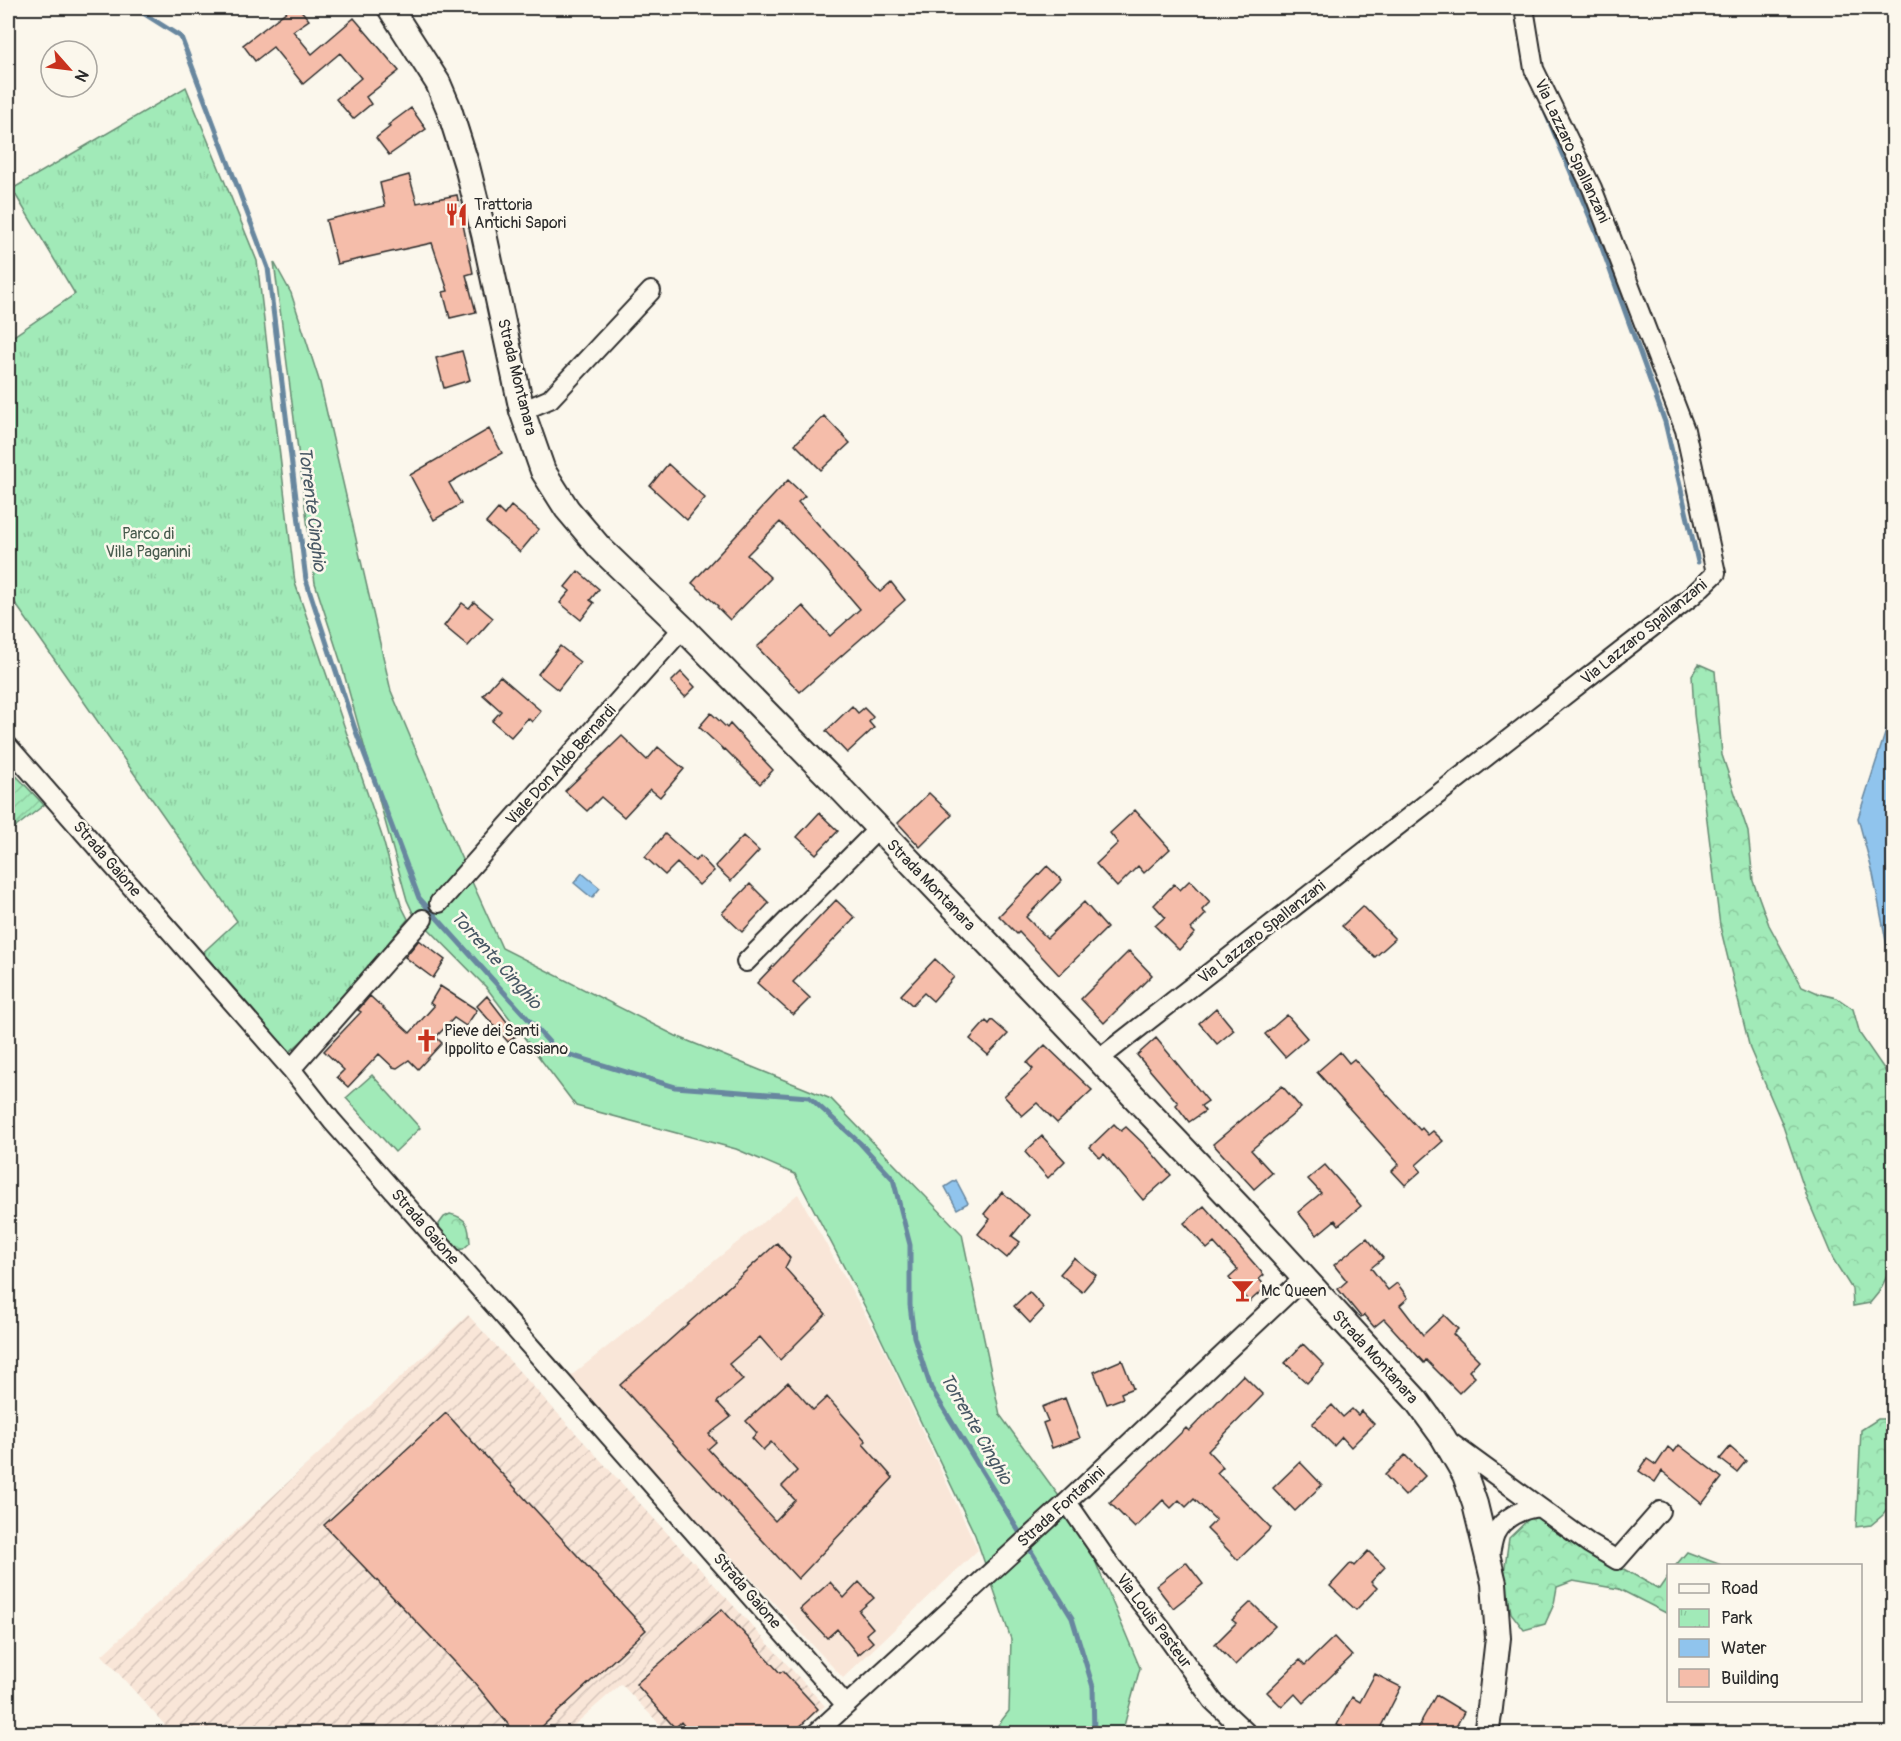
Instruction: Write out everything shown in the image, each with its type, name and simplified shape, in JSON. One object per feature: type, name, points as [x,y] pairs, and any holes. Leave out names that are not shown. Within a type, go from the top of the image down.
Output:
[{"type":"main road","name":"Strada Montanara","points":[[390,8],[438,83],[449,110],[467,166],[484,234],[522,411],[543,471],[567,509],[600,548],[682,628],[1099,1059],[1416,1400],[1443,1437],[1465,1475],[1475,1504],[1494,1583],[1498,1638],[1486,1734]]},
{"type":"street","name":"Via Lazzaro Spallanzani","points":[[1099,1059],[1692,596],[1716,573],[1685,430],[1592,188],[1534,69],[1524,8]]},
{"type":"street","points":[[522,411],[550,399],[651,291]]},
{"type":"street","name":"Viale Don Aldo Bernardi","points":[[439,903],[682,628]]},
{"type":"street","name":"Strada Gaione","points":[[8,746],[291,1069],[332,1121],[846,1704]]},
{"type":"street","points":[[747,962],[878,829]]},
{"type":"street","points":[[291,1069],[423,919]]},
{"type":"street","name":"Strada Fontanini","points":[[815,1734],[1067,1502],[1304,1278]]},
{"type":"street","points":[[1443,1437],[1617,1560],[1660,1511]]},
{"type":"street","name":"Via Louis Pasteur","points":[[1067,1502],[1109,1563],[1160,1627],[1213,1701],[1248,1734]]},
{"type":"street","points":[[1489,1558],[1495,1534],[1509,1518],[1524,1509],[1539,1507]]},
{"type":"shaded area","points":[[798,1194],[880,1341],[978,1550],[843,1678],[567,1379]]},
{"type":"shaded area","points":[[468,1315],[825,1706],[791,1733],[668,1733],[621,1684],[565,1733],[172,1733],[102,1655]]},
{"type":"green space","name":"Parco di Villa Paganini","points":[[186,87],[257,261],[295,583],[382,836],[401,905],[408,919],[325,1020],[285,1056],[197,958],[237,921],[8,593],[8,340],[75,294],[12,189]]},
{"type":"green space","points":[[274,262],[291,293],[320,383],[391,691],[459,853],[502,948],[676,1036],[831,1099],[962,1234],[1000,1415],[1080,1525],[1140,1668],[1122,1733],[992,1733],[1009,1711],[1011,1639],[975,1535],[873,1322],[795,1174],[736,1149],[576,1106],[486,987],[413,913],[407,900],[341,663],[315,583]]},
{"type":"green space","points":[[1699,664],[1715,671],[1722,755],[1748,832],[1753,881],[1769,925],[1802,986],[1837,998],[1853,1009],[1860,1034],[1887,1073],[1893,1087],[1893,1264],[1879,1292],[1870,1303],[1853,1306],[1852,1289],[1833,1259],[1808,1200],[1782,1123],[1750,1049],[1720,926],[1694,714],[1692,675]]},
{"type":"green space","points":[[8,767],[44,805],[8,833]]},
{"type":"green space","points":[[372,1075],[420,1128],[395,1152],[346,1098]]},
{"type":"green space","points":[[450,1214],[464,1220],[468,1227],[470,1243],[463,1249],[456,1250],[440,1234],[439,1224],[444,1217]]},
{"type":"green space","points":[[1878,1419],[1893,1419],[1893,1502],[1871,1525],[1856,1527],[1861,1430]]},
{"type":"green space","points":[[1532,1516],[1551,1522],[1581,1545],[1659,1589],[1667,1577],[1667,1613],[1619,1589],[1573,1581],[1557,1587],[1554,1604],[1545,1624],[1524,1630],[1511,1613],[1504,1573],[1509,1538]]},
{"type":"green space","points":[[1687,1552],[1718,1564],[1677,1564]]},
{"type":"water","points":[[1893,709],[1893,977],[1873,874],[1858,818]]},
{"type":"water","points":[[582,873],[600,888],[592,898],[574,883]]},
{"type":"water","points":[[956,1180],[968,1203],[957,1209],[945,1187]]},
{"type":"building","points":[[291,8],[299,8],[309,20],[293,31],[312,54],[354,18],[399,71],[366,97],[371,104],[353,119],[336,99],[361,78],[340,53],[303,84],[273,47],[255,61],[243,45]]},
{"type":"building","points":[[411,108],[426,129],[389,155],[376,138],[390,127],[388,125]]},
{"type":"building","points":[[409,175],[417,203],[457,195],[473,273],[466,275],[476,312],[450,318],[443,292],[448,291],[432,243],[337,264],[326,220],[385,206],[380,183]]},
{"type":"building","points":[[462,351],[470,380],[444,388],[436,358]]},
{"type":"building","points":[[824,416],[850,443],[821,470],[795,444]]},
{"type":"building","points":[[489,429],[502,453],[449,483],[461,504],[434,520],[410,475]]},
{"type":"building","points":[[668,464],[705,498],[687,520],[650,486]]},
{"type":"building","points":[[788,480],[805,496],[798,502],[880,592],[891,582],[905,600],[800,692],[757,647],[803,606],[830,636],[860,609],[823,566],[780,522],[747,555],[771,578],[730,620],[692,583]]},
{"type":"building","points":[[511,506],[539,529],[520,552],[486,523],[498,509],[504,515]]},
{"type":"building","points":[[578,571],[599,589],[590,600],[594,603],[581,620],[560,603],[570,591],[565,587]]},
{"type":"building","points":[[474,602],[493,618],[468,646],[444,626],[462,603],[469,608]]},
{"type":"building","points":[[560,646],[580,662],[558,690],[538,674]]},
{"type":"building","points":[[681,672],[695,687],[685,697],[671,682]]},
{"type":"building","points":[[500,676],[541,711],[532,722],[528,718],[511,737],[492,721],[501,711],[483,695]]},
{"type":"building","points":[[852,706],[858,713],[864,708],[873,717],[869,722],[874,728],[847,753],[826,731]]},
{"type":"building","points":[[711,713],[727,728],[730,724],[773,770],[760,784],[699,727]]},
{"type":"building","points":[[622,736],[647,760],[658,747],[684,769],[660,797],[650,789],[624,817],[601,797],[587,811],[565,791]]},
{"type":"building","points":[[929,793],[952,815],[920,847],[898,823]]},
{"type":"building","points":[[1135,810],[1170,849],[1144,873],[1138,866],[1117,887],[1096,864],[1118,843],[1110,833]]},
{"type":"building","points":[[819,813],[838,831],[816,854],[797,837]]},
{"type":"building","points":[[665,834],[695,861],[700,856],[714,871],[699,885],[677,863],[665,875],[645,857]]},
{"type":"building","points":[[743,836],[759,851],[731,881],[715,866]]},
{"type":"building","points":[[1047,866],[1062,880],[1026,917],[1047,938],[1084,902],[1107,928],[1059,975],[1019,932],[1017,934],[999,916]]},
{"type":"building","points":[[1190,880],[1210,902],[1202,910],[1206,914],[1191,929],[1195,933],[1179,950],[1155,926],[1165,917],[1154,905],[1174,884],[1180,890]]},
{"type":"building","points":[[750,884],[769,903],[742,932],[722,913]]},
{"type":"building","points":[[836,900],[855,918],[793,982],[810,998],[793,1015],[757,983]]},
{"type":"building","points":[[1363,906],[1395,939],[1375,957],[1342,926]]},
{"type":"building","points":[[419,940],[445,960],[433,978],[405,957]]},
{"type":"building","points":[[1129,951],[1152,975],[1104,1023],[1081,999]]},
{"type":"building","points":[[935,959],[954,977],[933,1001],[924,993],[912,1005],[901,995]]},
{"type":"building","points":[[440,986],[477,1010],[466,1026],[454,1018],[436,1037],[442,1043],[418,1069],[409,1060],[397,1068],[393,1067],[379,1054],[348,1087],[337,1077],[344,1070],[324,1051],[361,1012],[358,1010],[370,996],[410,1033],[434,1006],[430,1003]]},
{"type":"building","points":[[487,996],[517,1035],[508,1042],[477,1006]]},
{"type":"building","points":[[1216,1008],[1234,1030],[1217,1044],[1199,1023]]},
{"type":"building","points":[[1287,1015],[1307,1038],[1285,1057],[1265,1034]]},
{"type":"building","points":[[992,1020],[1008,1034],[988,1055],[970,1039],[986,1021],[989,1024]]},
{"type":"building","points":[[1156,1038],[1208,1101],[1201,1106],[1205,1111],[1189,1122],[1176,1105],[1178,1103],[1137,1055]]},
{"type":"building","points":[[1045,1045],[1092,1090],[1057,1123],[1037,1103],[1022,1116],[1004,1096],[1033,1069],[1027,1063]]},
{"type":"building","points":[[1340,1052],[1349,1063],[1354,1059],[1420,1130],[1422,1128],[1428,1135],[1433,1131],[1443,1141],[1416,1165],[1421,1171],[1405,1185],[1392,1171],[1399,1164],[1317,1072]]},
{"type":"building","points":[[1282,1086],[1301,1108],[1251,1150],[1272,1173],[1254,1189],[1213,1144]]},
{"type":"building","points":[[1114,1124],[1121,1131],[1126,1127],[1171,1175],[1143,1200],[1104,1154],[1100,1158],[1090,1147]]},
{"type":"building","points":[[1042,1136],[1065,1161],[1048,1178],[1025,1152]]},
{"type":"building","points":[[1325,1165],[1361,1206],[1339,1225],[1335,1220],[1317,1235],[1298,1212],[1321,1193],[1308,1179]]},
{"type":"building","points":[[1002,1192],[1029,1215],[1012,1236],[1020,1242],[1007,1258],[978,1234],[990,1219],[984,1214]]},
{"type":"building","points":[[1204,1206],[1264,1275],[1259,1279],[1266,1287],[1249,1302],[1229,1278],[1238,1270],[1214,1243],[1207,1249],[1184,1223]]},
{"type":"building","points":[[1367,1238],[1383,1258],[1371,1268],[1388,1290],[1397,1283],[1408,1298],[1400,1305],[1423,1335],[1444,1315],[1458,1329],[1453,1334],[1479,1360],[1469,1371],[1475,1377],[1459,1393],[1426,1360],[1424,1363],[1384,1319],[1374,1327],[1364,1315],[1361,1317],[1338,1289],[1347,1281],[1334,1265]]},
{"type":"building","points":[[777,1243],[790,1258],[785,1268],[826,1314],[780,1360],[760,1337],[729,1364],[743,1380],[717,1402],[731,1417],[709,1434],[716,1442],[708,1449],[775,1521],[795,1500],[782,1486],[797,1471],[771,1442],[763,1450],[752,1438],[757,1433],[746,1421],[788,1382],[813,1410],[827,1397],[866,1441],[863,1444],[893,1478],[798,1579],[620,1385]]},
{"type":"building","points":[[1074,1258],[1096,1275],[1082,1292],[1060,1274]]},
{"type":"building","points":[[1029,1292],[1044,1308],[1030,1323],[1014,1306]]},
{"type":"building","points":[[1303,1344],[1324,1365],[1307,1383],[1285,1363]]},
{"type":"building","points":[[1122,1360],[1133,1388],[1121,1393],[1123,1398],[1107,1404],[1094,1372]]},
{"type":"building","points":[[1243,1375],[1263,1395],[1208,1451],[1223,1467],[1217,1473],[1271,1528],[1238,1560],[1207,1529],[1216,1520],[1194,1499],[1186,1507],[1179,1500],[1171,1508],[1163,1500],[1135,1528],[1110,1503],[1186,1428],[1189,1431]]},
{"type":"building","points":[[1065,1398],[1080,1438],[1052,1448],[1043,1423],[1048,1421],[1042,1407]]},
{"type":"building","points":[[1332,1405],[1343,1417],[1352,1409],[1358,1415],[1361,1411],[1374,1424],[1351,1447],[1342,1437],[1334,1446],[1312,1424]]},
{"type":"building","points":[[446,1413],[646,1630],[534,1734],[516,1734],[473,1681],[324,1525]]},
{"type":"building","points":[[1679,1445],[1722,1478],[1702,1504],[1662,1471],[1655,1482],[1639,1471],[1647,1459],[1656,1465],[1668,1447],[1674,1452]]},
{"type":"building","points":[[1730,1447],[1746,1461],[1737,1472],[1720,1459]]},
{"type":"building","points":[[1405,1455],[1425,1476],[1405,1496],[1385,1475]]},
{"type":"building","points":[[1300,1462],[1322,1485],[1295,1511],[1273,1488]]},
{"type":"building","points":[[1368,1551],[1385,1567],[1371,1582],[1377,1588],[1356,1610],[1330,1586],[1351,1563],[1354,1566]]},
{"type":"building","points":[[1186,1562],[1203,1584],[1173,1608],[1156,1586]]},
{"type":"building","points":[[830,1582],[844,1598],[859,1582],[874,1598],[859,1611],[873,1628],[866,1634],[873,1642],[858,1655],[837,1629],[827,1638],[800,1609]]},
{"type":"building","points":[[1251,1602],[1275,1626],[1235,1665],[1215,1644],[1236,1623],[1232,1620]]},
{"type":"building","points":[[722,1609],[780,1673],[783,1671],[818,1709],[792,1734],[691,1734],[681,1722],[675,1728],[636,1684]]},
{"type":"building","points":[[1334,1637],[1352,1656],[1303,1703],[1295,1694],[1282,1707],[1267,1692],[1300,1660],[1305,1665]]},
{"type":"building","points":[[1375,1674],[1401,1687],[1377,1734],[1353,1734],[1337,1725],[1352,1697],[1360,1702]]},
{"type":"building","points":[[1436,1695],[1464,1712],[1452,1734],[1414,1734]]},
{"type":"waterway","name":"Torrente Cinghio","points":[[135,8],[181,37],[268,268],[306,580],[355,729],[419,898],[557,1051],[675,1087],[809,1097],[860,1143],[893,1179],[910,1245],[910,1305],[914,1337],[931,1388],[1072,1618],[1093,1687],[1094,1734]]},
{"type":"waterway","points":[[1542,104],[1597,234],[1665,422],[1698,562]]},
{"type":"place","name":"Trattoria Antichi Sapori","points":[[456,214]]},
{"type":"place","name":"Pieve dei Santi Ippolito e Cassiano","points":[[426,1040]]},
{"type":"place","name":"Mc Queen","points":[[1243,1291]]}]
